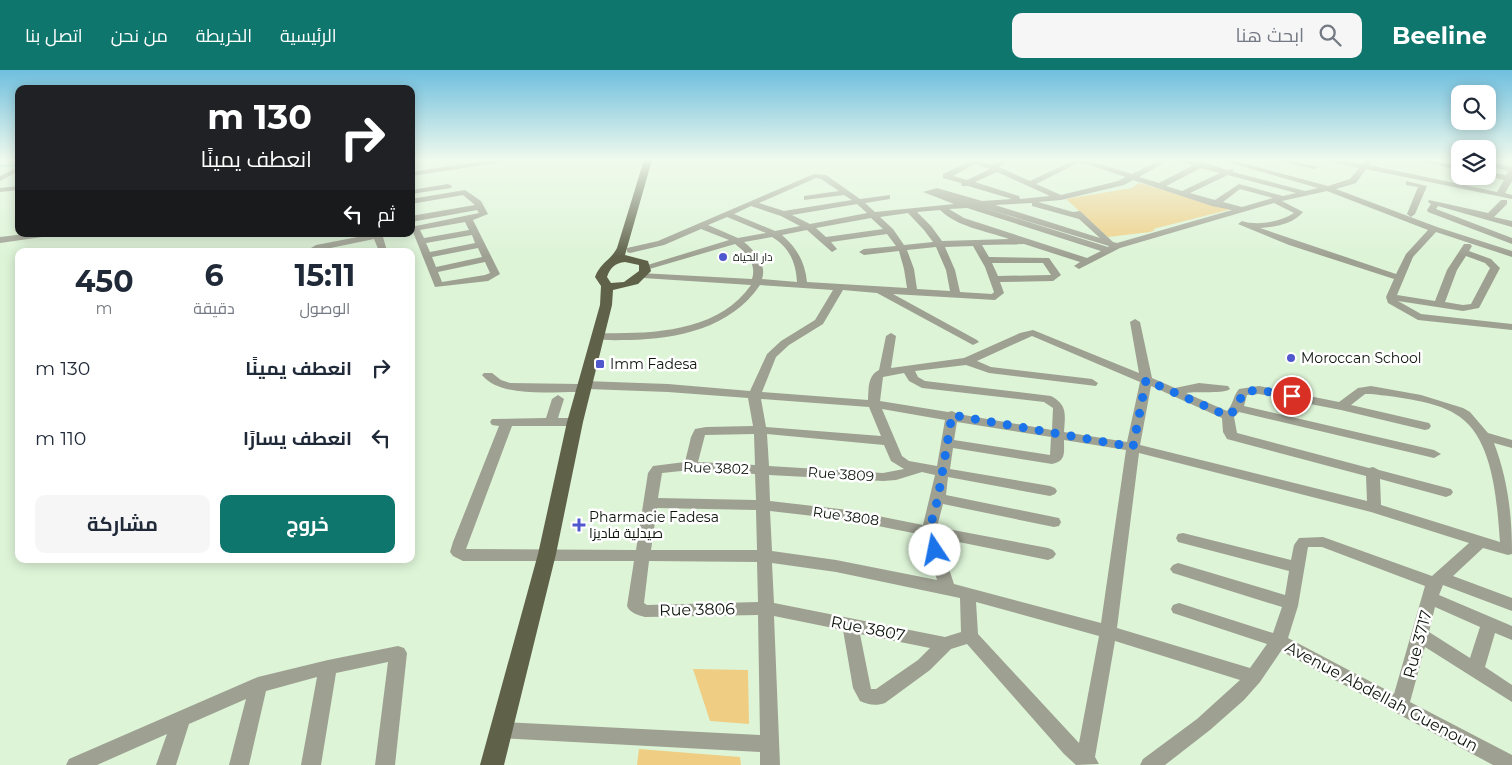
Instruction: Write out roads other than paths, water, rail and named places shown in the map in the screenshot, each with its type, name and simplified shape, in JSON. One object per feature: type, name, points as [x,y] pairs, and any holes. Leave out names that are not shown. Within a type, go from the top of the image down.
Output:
[{"type":"main road","points":[[492,765],[548,554],[575,422],[606,305],[607,286],[601,277],[602,271],[609,262],[617,260],[629,251],[641,192]]},
{"type":"main road","points":[[606,305],[644,271],[644,264],[629,251]]},
{"type":"main road","points":[[607,286],[628,285]]},
{"type":"street","points":[[415,201],[463,192]]},
{"type":"street","points":[[415,224],[468,219],[483,215],[479,207],[465,192]]},
{"type":"street","points":[[629,251],[661,243],[775,192]]},
{"type":"street","points":[[808,198],[842,192]]},
{"type":"street","points":[[845,192],[890,231],[902,247],[910,269],[912,292]]},
{"type":"street","points":[[928,192],[965,205],[1112,247]]},
{"type":"street","points":[[999,192],[1084,218]]},
{"type":"street","points":[[1049,192],[1061,198],[1084,218],[1112,247]]},
{"type":"street","points":[[644,271],[736,241],[872,215],[942,207],[1061,198],[1085,192]]},
{"type":"street","points":[[1178,192],[1242,210]]},
{"type":"street","points":[[1215,204],[1230,192]]},
{"type":"street","points":[[1242,224],[1272,223],[1289,218],[1299,212],[1278,199],[1258,192]]},
{"type":"street","points":[[1339,192],[1434,229],[1512,254]]},
{"type":"street","points":[[1355,192],[1411,214],[1511,242]]},
{"type":"street","points":[[1411,214],[1420,192]]},
{"type":"street","points":[[1490,192],[1507,199]]},
{"type":"street","points":[[947,193],[1112,247]]},
{"type":"street","points":[[942,207],[954,218],[1062,254],[1082,264],[1112,247],[1304,193]]},
{"type":"street","points":[[1442,193],[1507,199]]},
{"type":"street","points":[[1442,193],[1446,206]]},
{"type":"street","points":[[1442,193],[1431,209],[1433,211],[1511,242]]},
{"type":"street","points":[[783,214],[887,197]]},
{"type":"street","points":[[1446,206],[1453,199]]},
{"type":"street","points":[[1489,216],[1507,199]]},
{"type":"street","points":[[750,203],[783,214],[806,227],[825,240],[832,250]]},
{"type":"street","points":[[1466,210],[1472,203]]},
{"type":"street","points":[[1446,206],[1489,216],[1489,218],[1512,224]]},
{"type":"street","points":[[415,223],[479,207]]},
{"type":"street","points":[[909,210],[931,231],[940,244],[947,257],[956,295]]},
{"type":"street","points":[[726,214],[774,234],[788,244],[798,258],[802,270],[802,285]]},
{"type":"street","points":[[1222,216],[1292,243],[1400,278]]},
{"type":"street","points":[[415,230],[439,285],[488,278],[495,274],[468,219]]},
{"type":"street","points":[[1490,234],[1500,221]]},
{"type":"street","points":[[598,336],[634,337],[693,328],[716,319],[742,303],[758,275],[758,265],[748,250],[736,241],[701,226]]},
{"type":"street","points":[[1434,229],[1409,256],[1391,296],[1393,304],[1418,317],[1512,327]]},
{"type":"street","points":[[825,240],[890,231]]},
{"type":"street","points":[[421,241],[475,232]]},
{"type":"street","points":[[0,236],[15,234]]},
{"type":"street","points":[[0,240],[21,237]]},
{"type":"street","points":[[316,248],[366,237]]},
{"type":"street","points":[[864,252],[940,244],[1024,241]]},
{"type":"street","points":[[1439,304],[1452,270],[1470,241]]},
{"type":"street","points":[[644,271],[755,282],[995,297],[999,293],[995,279],[988,260],[976,243]]},
{"type":"street","points":[[427,256],[481,245]]},
{"type":"street","points":[[1391,296],[1463,308],[1475,306],[1495,268],[1488,261],[1464,252]]},
{"type":"street","points":[[988,260],[1046,260],[1062,254]]},
{"type":"street","points":[[433,270],[488,259]]},
{"type":"street","points":[[995,279],[1056,277],[1046,260]]},
{"type":"street","points":[[770,765],[762,469],[760,430],[754,396],[770,356],[785,343],[819,322],[840,287]]},
{"type":"street","points":[[878,290],[973,342]]},
{"type":"street","points":[[1088,763],[1133,447],[1146,380],[1135,322]]},
{"type":"street","points":[[1050,491],[919,468],[900,462],[874,404],[878,375],[884,372],[907,368],[967,361],[1033,333],[1174,392],[1232,412],[1434,454]]},
{"type":"street","points":[[884,372],[890,336]]},
{"type":"street","points":[[967,361],[989,370],[1092,382]]},
{"type":"street","points":[[907,368],[913,379],[922,384],[1047,399],[1059,408],[1057,458],[1052,460],[946,443]]},
{"type":"street","points":[[488,375],[502,386],[509,387],[668,388],[874,404],[1057,433],[1133,447],[1374,508],[1479,543],[1510,551],[1502,489],[1495,462],[1483,436],[1467,415],[1457,410],[1380,391],[1362,391],[1341,406]]},
{"type":"street","points":[[1174,392],[1199,387],[1224,389]]},
{"type":"street","points":[[1425,426],[1341,406],[1252,389],[1243,392],[1232,412],[1229,432],[1240,439],[1373,471],[1446,492]]},
{"type":"street","points":[[550,422],[558,399]]},
{"type":"street","points":[[947,588],[929,531],[938,498],[952,415]]},
{"type":"street","points":[[575,422],[501,422],[458,552],[470,556],[548,554],[764,556],[836,566],[947,588],[1108,632],[1254,677]]},
{"type":"street","points":[[691,466],[697,437],[700,432],[706,431],[760,430],[890,441]]},
{"type":"street","points":[[1483,436],[1512,444]]},
{"type":"street","name":"Rue 3802","points":[[650,503],[655,473],[658,469],[670,466],[691,466],[762,469]]},
{"type":"street","name":"Rue 3809","points":[[762,469],[896,476],[919,468]]},
{"type":"street","points":[[1373,471],[1374,508]]},
{"type":"street","points":[[938,498],[1054,522]]},
{"type":"street","points":[[642,555],[650,503]]},
{"type":"street","name":"Rue 3808","points":[[650,503],[763,505],[848,514],[1048,554]]},
{"type":"street","points":[[1183,538],[1296,567]]},
{"type":"street","points":[[1150,765],[1210,721],[1254,677],[1278,641],[1291,604],[1296,567],[1301,545],[1304,542],[1323,542],[1435,586],[1512,605]]},
{"type":"street","points":[[1435,586],[1479,543]]},
{"type":"street","name":"Rue 3806","points":[[642,555],[634,601],[636,606],[645,611],[766,608]]},
{"type":"street","points":[[1178,569],[1291,604]]},
{"type":"street","points":[[1435,586],[1489,624],[1512,633]]},
{"type":"street","name":"Rue 3717","points":[[1400,705],[1435,586]]},
{"type":"street","points":[[968,594],[970,636],[1088,763]]},
{"type":"street","name":"Rue 3807","points":[[766,608],[945,644],[970,636]]},
{"type":"street","name":"Avenue Abdellah Guenoun","points":[[1179,609],[1278,641],[1512,765]]},
{"type":"street","points":[[850,624],[862,688],[866,696],[874,698],[879,697],[924,665],[945,644]]},
{"type":"street","points":[[1475,671],[1489,624]]},
{"type":"street","points":[[1420,635],[1512,694]]},
{"type":"street","points":[[82,763],[258,685],[328,667],[398,653],[385,765]]},
{"type":"street","points":[[311,765],[328,667]]},
{"type":"street","points":[[240,765],[258,685]]},
{"type":"street","points":[[166,765],[181,719]]},
{"type":"street","points":[[501,730],[769,744]]},
{"type":"place","name":"دار الحياة","points":[[723,257]]},
{"type":"place","name":"Moroccan School","points":[[1291,358]]},
{"type":"place","name":"Imm Fadesa","points":[[600,364]]},
{"type":"place","name":"Pharmacie Fadesa صيدلية فاديزا","points":[[579,525]]}]
